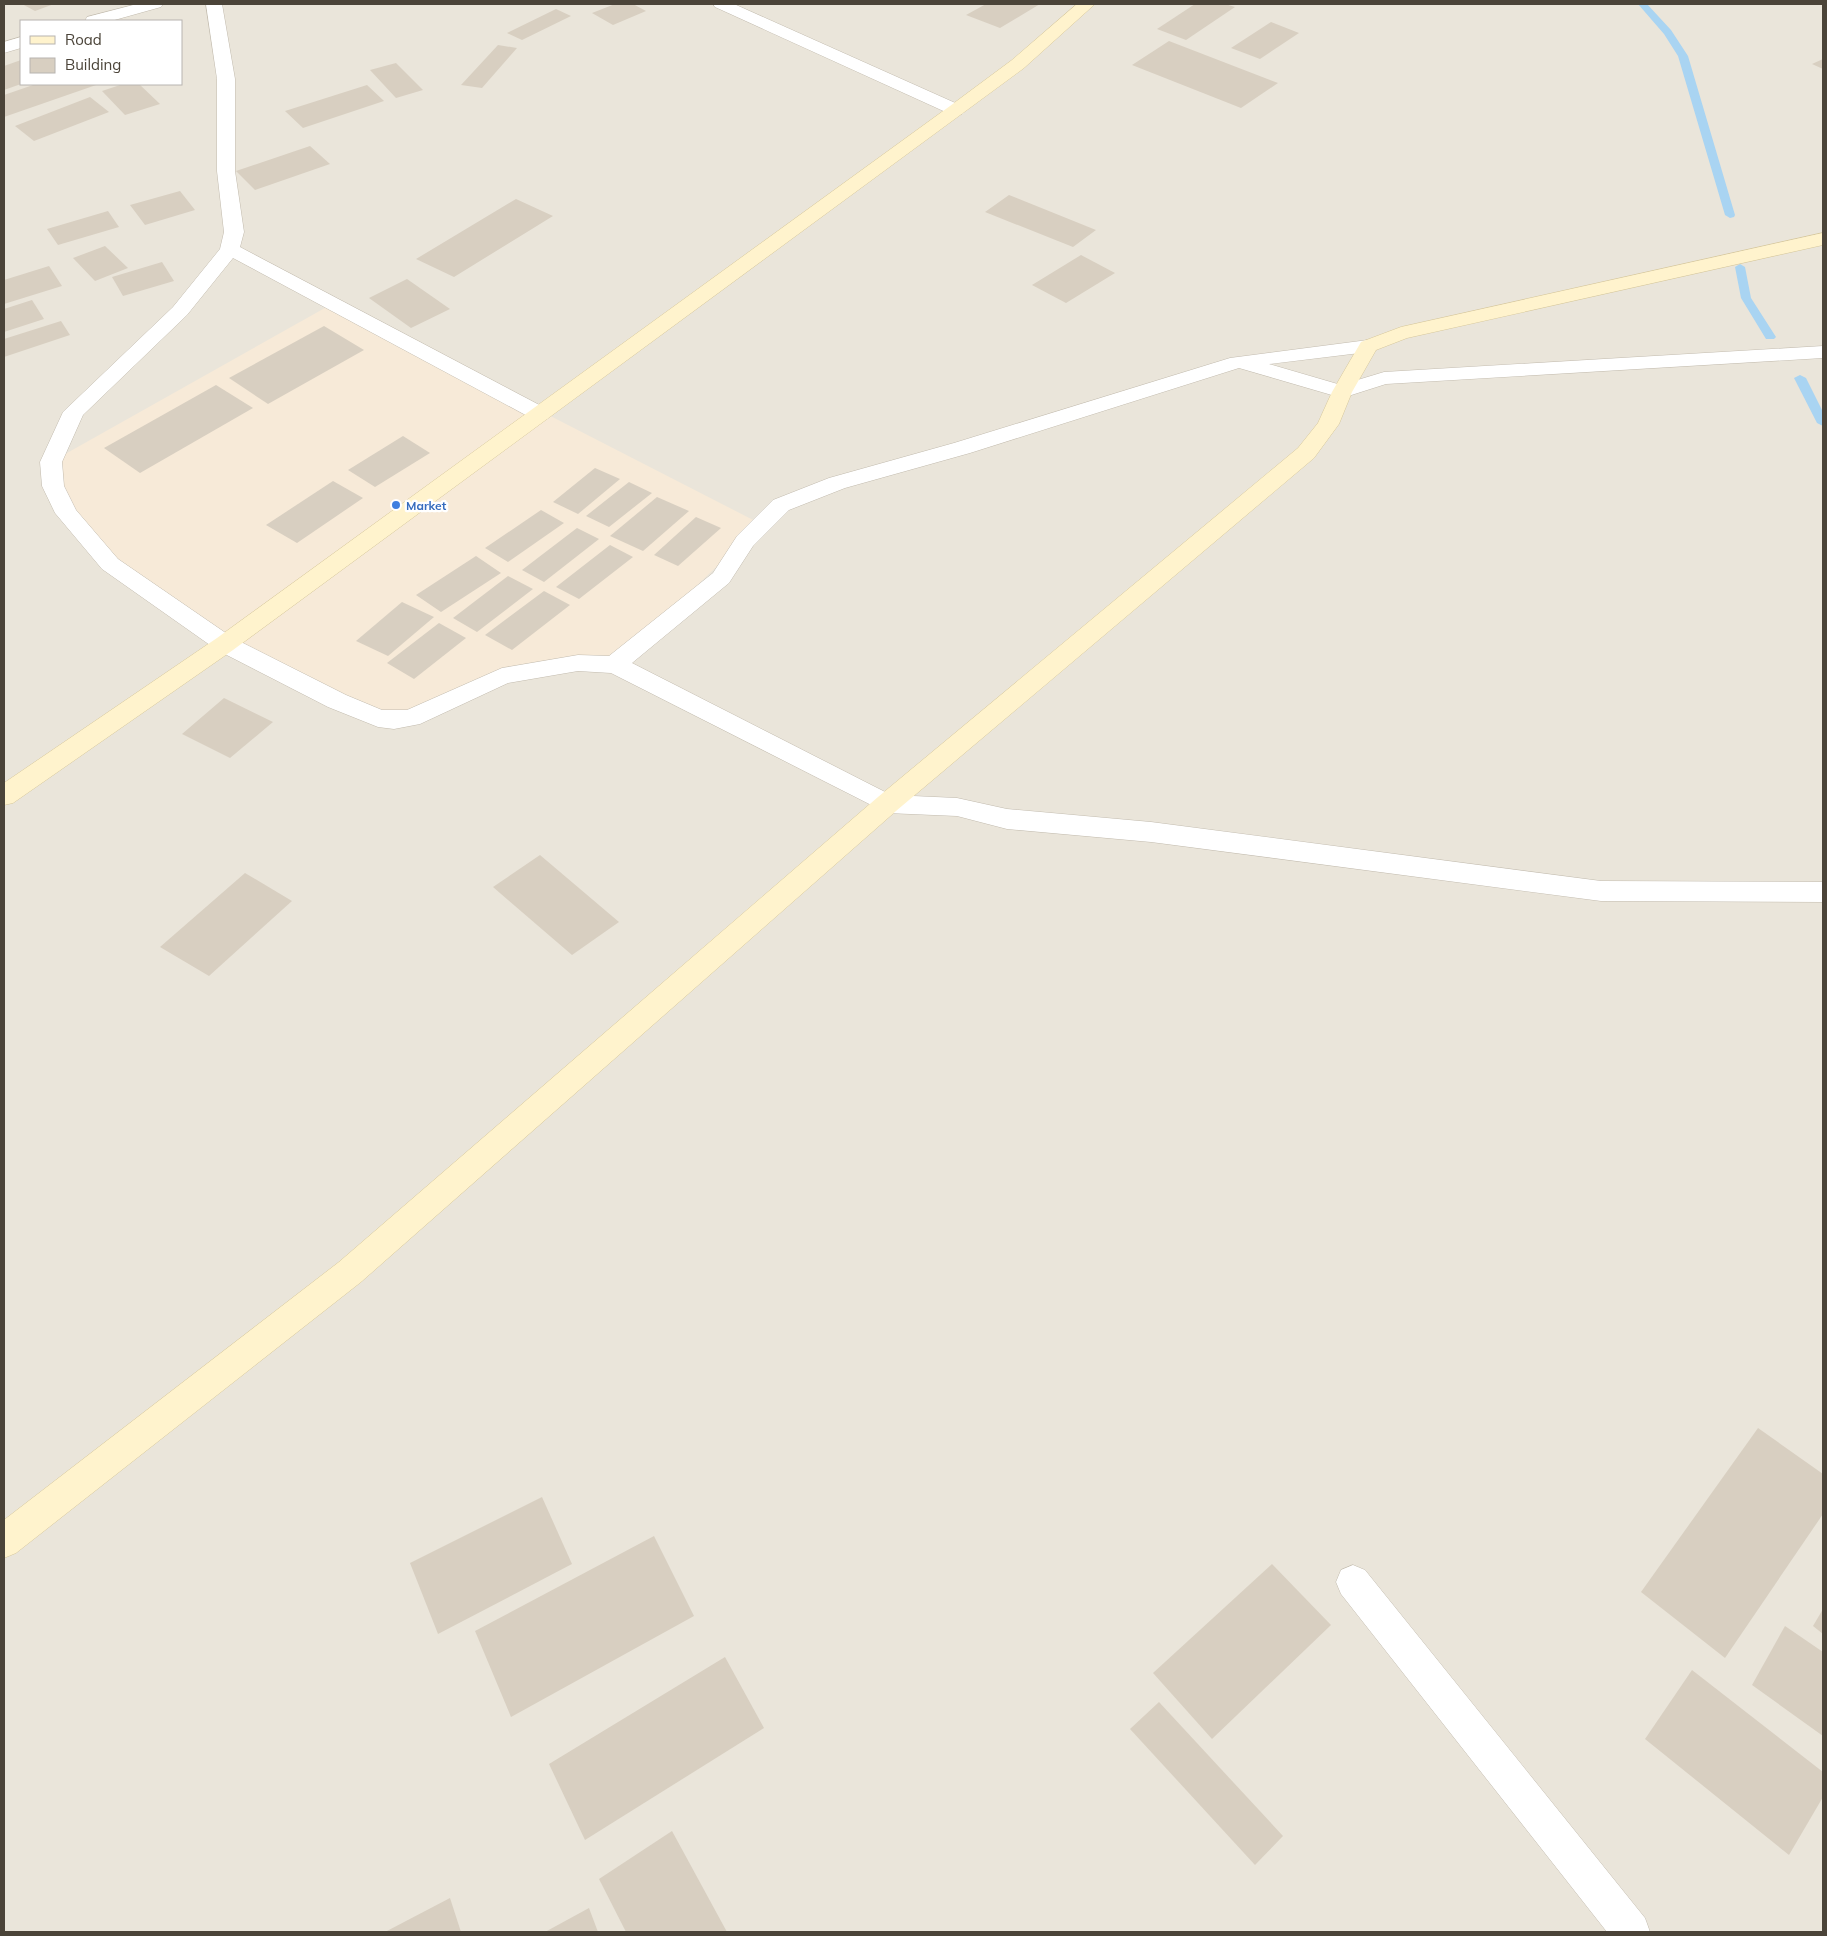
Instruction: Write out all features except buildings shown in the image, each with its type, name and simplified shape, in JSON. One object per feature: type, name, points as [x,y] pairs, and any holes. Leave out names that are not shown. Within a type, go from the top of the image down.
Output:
[{"type":"street","points":[[97,20],[155,4]]},
{"type":"street","points":[[214,4],[226,79],[226,171],[234,232],[230,249],[220,265],[180,311],[74,412],[51,462],[53,486],[66,513],[110,564],[225,644],[337,701],[378,718],[394,720],[411,718],[502,676],[578,663],[614,665],[640,676],[887,804],[957,807],[1007,819],[1151,832],[1601,891],[1823,892]]},
{"type":"street","points":[[721,4],[956,110]]},
{"type":"street","points":[[4,796],[225,644],[956,110],[1018,64],[1087,4]]},
{"type":"street","points":[[4,48],[20,42]]},
{"type":"street","points":[[614,665],[721,578],[745,541],[781,505],[836,483],[962,448],[1237,362],[1368,346],[1401,333],[1823,239]]},
{"type":"street","points":[[230,249],[540,414]]},
{"type":"street","points":[[4,1541],[350,1272],[887,804],[1306,453],[1328,424],[1342,392],[1368,346]]},
{"type":"street","points":[[1237,362],[1342,392],[1384,378],[1823,352]]},
{"type":"street","points":[[1353,1582],[1631,1932]]},
{"type":"shaded area","points":[[4,4],[1823,4],[1823,1932],[4,1932]]},
{"type":"shaded area","name":"Market","points":[[332,304],[761,524],[614,665],[502,676],[394,720],[225,644],[110,564],[53,486],[51,462]]},
{"type":"waterway","points":[[1642,4],[1668,32],[1683,56],[1730,215]]},
{"type":"waterway","points":[[1740,267],[1746,298],[1770,337]]},
{"type":"waterway","points":[[1800,378],[1823,423]]},
{"type":"place","name":"Market","points":[[396,505]]}]
